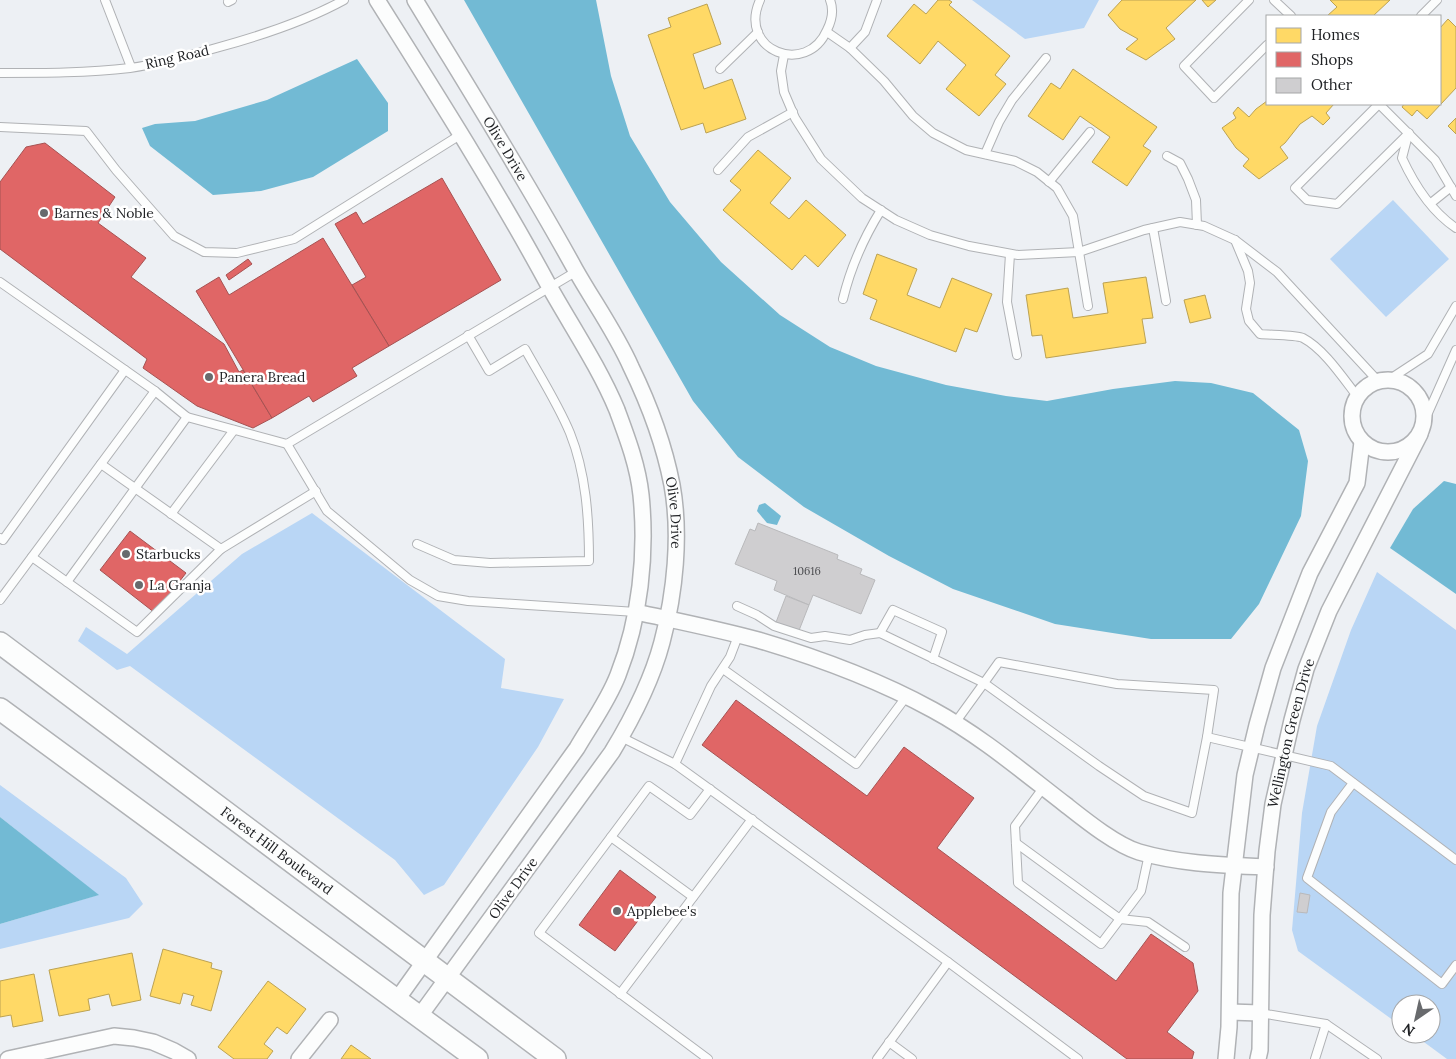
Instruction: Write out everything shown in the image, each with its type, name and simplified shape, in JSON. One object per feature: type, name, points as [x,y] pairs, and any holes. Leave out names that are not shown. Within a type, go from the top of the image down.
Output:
[{"type":"main road","name":"Forest Hill Boulevard","points":[[0,643],[555,1059]]},
{"type":"main road","points":[[0,709],[476,1059]]},
{"type":"street","name":"Olive Drive","points":[[377,0],[534,257],[602,378],[620,418],[636,469],[641,494],[643,546],[636,612],[618,675],[604,704],[577,748],[396,1001]]},
{"type":"street","name":"Olive Drive","points":[[415,0],[554,231],[630,364],[656,425],[665,455],[672,485],[675,518],[675,554],[662,644],[652,672],[621,737],[419,1017]]},
{"type":"street","points":[[1384,380],[1403,382],[1413,389],[1420,397],[1424,409],[1422,428],[1410,446],[1398,451],[1386,452],[1373,449],[1362,442],[1355,432],[1352,419],[1352,407],[1357,396],[1366,386],[1384,380]]},
{"type":"street","name":"Wellington Green Drive","points":[[1258,1059],[1260,1050],[1262,915],[1266,867],[1273,804],[1292,720],[1306,670],[1329,611],[1422,428]]},
{"type":"street","points":[[1226,1059],[1230,1012],[1231,892],[1245,775],[1273,668],[1310,573],[1357,482],[1362,442]]},
{"type":"street","points":[[636,612],[757,640],[833,664],[906,697],[971,733],[1083,818],[1137,852],[1188,863],[1266,867]]},
{"type":"street","points":[[1230,1012],[1260,1013]]},
{"type":"street","points":[[299,1059],[330,1020]]},
{"type":"street","points":[[8,1059],[114,1036],[153,1042],[174,1050],[188,1059]]},
{"type":"lane","points":[[105,0],[131,67]]},
{"type":"lane","name":"Ring Road","points":[[0,72],[62,73],[131,67],[190,56],[268,34],[344,0]]},
{"type":"lane","points":[[760,0],[756,9],[755,24],[760,39],[770,50],[784,55],[799,54],[813,48],[825,36],[831,21],[832,5],[830,0]]},
{"type":"lane","points":[[850,48],[864,32],[877,0]]},
{"type":"lane","points":[[1249,0],[1184,66],[1214,98],[1266,46]]},
{"type":"lane","points":[[1274,0],[1290,15]]},
{"type":"lane","points":[[1422,15],[1437,0]]},
{"type":"lane","points":[[720,69],[758,32]]},
{"type":"lane","points":[[827,32],[850,48],[884,81],[913,116],[933,133],[966,150],[1015,161],[1036,172],[1056,188],[1073,216],[1088,306]]},
{"type":"lane","points":[[784,55],[781,71],[784,92],[793,112],[821,159],[862,198],[896,220],[930,235],[969,246],[1018,255],[1079,252],[1153,228],[1180,222],[1204,226],[1235,240],[1277,272],[1384,380],[1428,354],[1456,306]]},
{"type":"lane","points":[[985,154],[999,122],[1012,100],[1046,58]]},
{"type":"lane","points":[[1378,105],[1295,188],[1307,200],[1337,204],[1409,133]]},
{"type":"lane","points":[[1380,105],[1435,160],[1456,196]]},
{"type":"lane","points":[[718,170],[748,136],[793,112]]},
{"type":"lane","points":[[0,127],[86,131],[116,170],[174,236],[204,252],[237,253],[294,239],[460,135]]},
{"type":"lane","points":[[1049,182],[1090,132]]},
{"type":"lane","points":[[1409,133],[1402,158],[1412,179],[1446,221],[1456,228]]},
{"type":"lane","points":[[1167,156],[1180,163],[1188,179],[1196,200],[1197,225]]},
{"type":"lane","points":[[1430,203],[1451,187]]},
{"type":"lane","points":[[843,299],[851,268],[881,210]]},
{"type":"lane","points":[[1153,228],[1166,302]]},
{"type":"lane","points":[[1235,240],[1248,271],[1250,283],[1246,309],[1249,321],[1260,334],[1302,337],[1338,370],[1357,396]]},
{"type":"lane","points":[[1010,254],[1007,302],[1017,355]]},
{"type":"lane","points":[[287,444],[550,286],[577,272]]},
{"type":"lane","points":[[0,282],[155,391],[187,417],[287,444],[327,511],[410,580],[438,596],[468,601],[636,612]]},
{"type":"lane","points":[[417,544],[454,560],[490,562],[589,561],[589,520],[582,476],[570,434],[550,392],[525,349],[489,371],[468,335]]},
{"type":"lane","name":"Wellington Green Drive","points":[[1422,428],[1456,350]]},
{"type":"lane","points":[[0,538],[3,540],[125,370]]},
{"type":"lane","points":[[0,600],[155,391]]},
{"type":"lane","points":[[67,582],[187,417]]},
{"type":"lane","points":[[171,514],[234,430]]},
{"type":"lane","points":[[101,464],[221,550]]},
{"type":"lane","points":[[32,557],[137,632],[221,550],[316,491]]},
{"type":"lane","points":[[737,606],[757,615],[774,626],[811,638],[826,636],[850,640],[880,633],[984,683],[1144,796],[1192,813],[1214,690],[1117,684],[1000,662],[984,683],[955,723]]},
{"type":"lane","points":[[880,633],[894,610],[942,632],[933,658]]},
{"type":"lane","points":[[675,764],[711,686],[730,657],[738,636]]},
{"type":"lane","points":[[723,669],[856,764],[906,697]]},
{"type":"lane","points":[[621,737],[675,764],[1078,1059]]},
{"type":"lane","points":[[1207,737],[1331,766],[1456,860]]},
{"type":"lane","points":[[1353,783],[1331,812],[1307,878],[1442,984],[1456,965]]},
{"type":"lane","points":[[708,1059],[539,933],[649,786],[690,815],[710,789]]},
{"type":"lane","points":[[1043,788],[1015,826],[1018,883],[1101,944],[1141,891],[1149,854]]},
{"type":"lane","points":[[620,994],[752,819]]},
{"type":"lane","points":[[611,837],[693,897]]},
{"type":"lane","points":[[1016,843],[1120,919],[1148,922],[1185,946]]},
{"type":"lane","points":[[876,1059],[948,962]]},
{"type":"lane","points":[[1260,1013],[1326,1024],[1377,1059]]},
{"type":"lane","points":[[1315,1059],[1326,1024]]},
{"type":"lane","points":[[889,1042],[912,1059]]},
{"type":"shaded area","points":[[464,0],[596,0],[611,76],[630,136],[670,202],[721,262],[780,315],[830,347],[876,366],[946,385],[1047,401],[1113,389],[1175,381],[1211,383],[1253,393],[1299,430],[1308,461],[1301,516],[1259,604],[1231,639],[1151,639],[1055,624],[953,589],[889,556],[804,507],[738,457],[693,401]]},
{"type":"shaded area","points":[[972,0],[1099,0],[1084,28],[1025,39]]},
{"type":"shaded area","points":[[357,59],[388,103],[388,131],[313,177],[261,191],[213,195],[150,146],[142,128],[155,124],[195,121],[267,100]]},
{"type":"shaded area","points":[[1393,200],[1449,259],[1386,317],[1330,259]]},
{"type":"shaded area","points":[[1444,481],[1456,484],[1456,594],[1390,548],[1413,509]]},
{"type":"shaded area","points":[[765,503],[781,516],[777,525],[767,523],[757,511],[759,505]]},
{"type":"shaded area","points":[[312,513],[505,659],[501,688],[564,699],[538,747],[444,885],[424,895],[395,860],[130,666],[117,670],[78,641],[86,627],[127,654],[242,554]]},
{"type":"shaded area","points":[[1377,572],[1456,630],[1456,1059],[1447,1059],[1427,1044],[1441,1044],[1441,994],[1391,994],[1391,1019],[1298,951],[1292,930],[1302,813],[1317,726],[1351,630]]},
{"type":"shaded area","points":[[0,785],[126,878],[143,904],[129,918],[0,949],[0,924],[98,895],[0,817]]},
{"type":"shaded area","points":[[0,817],[99,895],[0,924]]},
{"type":"building: Homes","points":[[938,0],[949,0],[952,2],[949,5],[1010,56],[995,75],[1006,84],[979,116],[946,89],[966,65],[938,41],[920,64],[887,36],[914,4],[926,14]]},
{"type":"building: Homes","points":[[1122,0],[1196,0],[1166,28],[1175,39],[1146,60],[1126,49],[1138,39],[1120,29],[1108,15]]},
{"type":"building: Homes","points":[[1202,0],[1216,0],[1208,7]]},
{"type":"building: Homes","points":[[1330,0],[1390,0],[1374,15],[1328,15],[1337,7]]},
{"type":"building: Homes","points":[[707,4],[721,44],[693,54],[704,89],[732,79],[746,119],[706,133],[703,123],[681,130],[648,35],[671,27],[668,18]]},
{"type":"building: Homes","points":[[1448,19],[1456,27],[1456,88],[1441,104],[1441,27]]},
{"type":"building: Homes","points":[[1073,69],[1157,127],[1143,146],[1151,151],[1127,186],[1092,162],[1110,137],[1080,116],[1063,140],[1028,116],[1051,83],[1060,89]]},
{"type":"building: Homes","points":[[1266,102],[1266,105],[1333,105],[1326,113],[1330,118],[1323,125],[1312,116],[1300,124],[1280,147],[1288,158],[1259,179],[1243,166],[1249,159],[1236,148],[1222,128],[1236,118],[1233,113],[1238,107],[1249,117]]},
{"type":"building: Homes","points":[[1403,105],[1440,105],[1427,119],[1417,110],[1412,116],[1402,107]]},
{"type":"building: Homes","points":[[1456,118],[1456,134],[1448,126]]},
{"type":"building: Homes","points":[[758,150],[791,178],[770,203],[789,219],[806,200],[846,235],[818,267],[805,255],[792,270],[723,210],[741,190],[730,181]]},
{"type":"building: Homes","points":[[877,254],[917,269],[907,295],[940,308],[952,278],[992,294],[977,332],[965,328],[956,352],[870,319],[877,300],[863,294]]},
{"type":"building: Homes","points":[[1146,277],[1153,318],[1142,319],[1146,343],[1046,358],[1042,335],[1032,336],[1026,295],[1068,288],[1073,318],[1108,313],[1103,283]]},
{"type":"building: Homes","points":[[1205,295],[1211,318],[1190,323],[1184,300]]},
{"type":"building: Homes","points":[[163,949],[212,963],[211,968],[222,971],[211,1011],[191,1005],[194,996],[183,993],[180,1004],[150,996]]},
{"type":"building: Homes","points":[[132,953],[141,1000],[112,1006],[109,994],[88,999],[90,1010],[59,1016],[49,970]]},
{"type":"building: Homes","points":[[34,974],[43,1021],[13,1027],[11,1015],[0,1017],[0,981]]},
{"type":"building: Homes","points":[[268,981],[306,1009],[287,1034],[277,1027],[264,1044],[273,1051],[267,1059],[234,1059],[218,1047]]},
{"type":"building: Homes","points":[[351,1045],[371,1059],[341,1059]]},
{"type":"building: Shops","points":[[45,143],[115,197],[98,223],[146,258],[131,277],[224,344],[239,372],[243,370],[272,418],[253,428],[197,406],[143,368],[147,359],[0,249],[0,182],[26,147]]},
{"type":"building: Shops","points":[[442,178],[501,280],[389,346],[352,285],[366,277],[335,224],[356,212],[363,224]]},
{"type":"building: Shops","points":[[323,238],[389,346],[352,368],[357,376],[313,402],[309,396],[272,418],[196,291],[219,277],[229,295]]},
{"type":"building: Shops","points":[[248,259],[252,264],[229,280],[226,275]]},
{"type":"building: Shops","points":[[130,531],[186,573],[155,613],[100,570]]},
{"type":"building: Shops","points":[[736,700],[867,796],[904,747],[974,798],[937,848],[1116,981],[1151,934],[1193,963],[1198,991],[1167,1032],[1194,1052],[1192,1059],[1127,1059],[702,745]]},
{"type":"building: Shops","name":"Applebee's","points":[[620,870],[656,897],[615,951],[579,925]]},
{"type":"building: Other","points":[[758,523],[838,555],[837,559],[862,569],[860,574],[875,580],[861,614],[813,595],[809,605],[774,590],[777,581],[735,564],[750,529],[755,531]]},
{"type":"building: Other","points":[[786,596],[809,605],[798,633],[775,625]]},
{"type":"building: Other","points":[[1300,893],[1310,895],[1307,913],[1297,912]]},
{"type":"place","name":"Barnes & Noble","points":[[44,213]]},
{"type":"place","name":"Panera Bread","points":[[209,377]]},
{"type":"place","name":"Starbucks","points":[[126,554]]},
{"type":"place","name":"La Granja","points":[[139,585]]},
{"type":"place","name":"Applebee's","points":[[617,911]]}]
